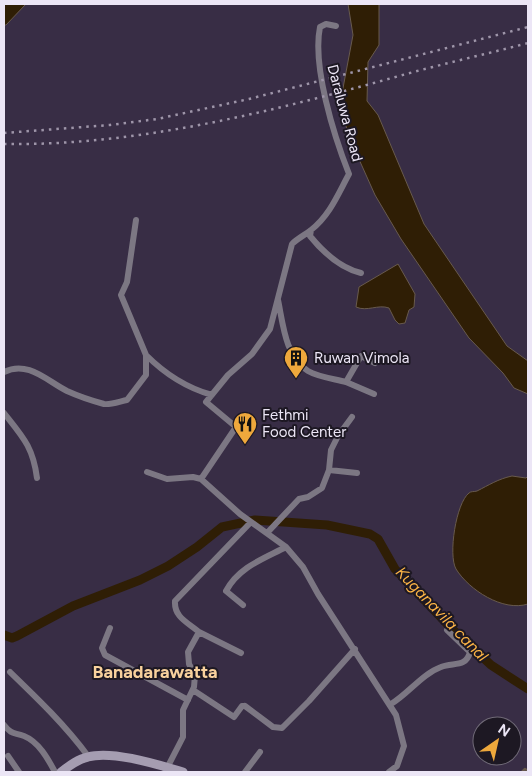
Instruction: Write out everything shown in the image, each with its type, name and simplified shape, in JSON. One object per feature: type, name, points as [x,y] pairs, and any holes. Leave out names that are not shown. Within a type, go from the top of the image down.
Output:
[{"type":"street","name":"Daraluwa Road","points":[[212,395],[228,375],[252,354],[270,328],[292,244],[302,234],[311,230],[330,210],[349,174],[341,155],[319,69],[318,36],[320,27],[326,24],[336,26]]},
{"type":"street","points":[[136,220],[127,282],[121,295],[146,355],[158,367],[194,390],[212,395],[206,402],[236,427],[201,479]]},
{"type":"street","points":[[311,230],[310,236],[318,245],[348,270],[360,273]]},
{"type":"street","points":[[277,299],[287,343],[296,358],[308,371],[346,382],[374,394]]},
{"type":"street","points":[[4,372],[13,368],[42,374],[67,391],[106,404],[127,400],[146,375],[146,355]]},
{"type":"street","points":[[346,382],[360,356],[375,363]]},
{"type":"street","points":[[4,413],[24,437],[34,457],[37,478]]},
{"type":"street","points":[[268,533],[299,499],[308,497],[322,488],[329,470],[331,450],[338,436],[352,417]]},
{"type":"street","points":[[329,470],[357,473]]},
{"type":"street","points":[[147,472],[167,480],[193,477],[201,479],[251,522],[286,547],[303,567],[318,594],[391,704],[403,735],[404,746],[397,766],[390,772]]},
{"type":"street","points":[[241,654],[199,632],[179,616],[174,609],[175,600],[251,522]]},
{"type":"street","points":[[243,605],[226,591],[240,571],[286,547]]},
{"type":"street","points":[[110,628],[102,648],[105,655],[188,700]]},
{"type":"street","points":[[391,704],[441,666],[464,663],[468,658],[470,652],[447,630]]},
{"type":"street","points":[[166,770],[183,737],[183,710],[193,690],[195,675],[189,664],[188,652],[199,632]]},
{"type":"street","points":[[193,690],[234,717],[242,706],[245,706],[273,727],[282,728],[309,701],[355,649]]},
{"type":"street","points":[[10,672],[71,733],[88,756]]},
{"type":"street","points":[[4,725],[10,732],[24,736],[41,749],[55,772]]},
{"type":"street","points":[[245,772],[260,752]]},
{"type":"street","points":[[8,756],[19,772]]},
{"type":"street","points":[[61,772],[88,756],[124,758],[166,770],[183,772]]},
{"type":"shaded area","points":[[4,4],[26,4],[4,25]]},
{"type":"shaded area","points":[[348,4],[379,4],[379,45],[368,62],[367,101],[378,115],[424,224],[507,346],[528,361],[528,394],[514,388],[503,373],[469,338],[401,239],[375,195],[349,137],[340,104],[353,35]]},
{"type":"shaded area","points":[[398,264],[415,294],[414,307],[409,310],[405,323],[399,324],[389,308],[364,309],[356,307],[359,287]]},
{"type":"shaded area","points":[[512,476],[526,478],[528,476],[528,604],[518,606],[498,602],[469,584],[456,569],[453,553],[457,518],[464,499],[470,492],[477,491],[498,480]]},
{"type":"waterway","name":"Kuganavila canal","points":[[4,635],[12,638],[17,636],[73,606],[140,580],[168,566],[197,547],[222,527],[255,520],[327,525],[370,534],[378,539],[395,569],[450,627],[491,665],[528,689]]},
{"type":"waterway","points":[[522,772],[525,769],[528,771]]},
{"type":"railway","points":[[4,133],[110,125],[157,119],[249,99],[528,27]]},
{"type":"railway","points":[[4,144],[102,139],[200,125],[248,115],[528,43]]},
{"type":"place","name":"Ruwan Vimola","points":[[296,379]]},
{"type":"place","name":"Fethmi Food Center","points":[[245,445]]},
{"type":"district","name":"Banadarawatta","points":[[155,672]]}]
